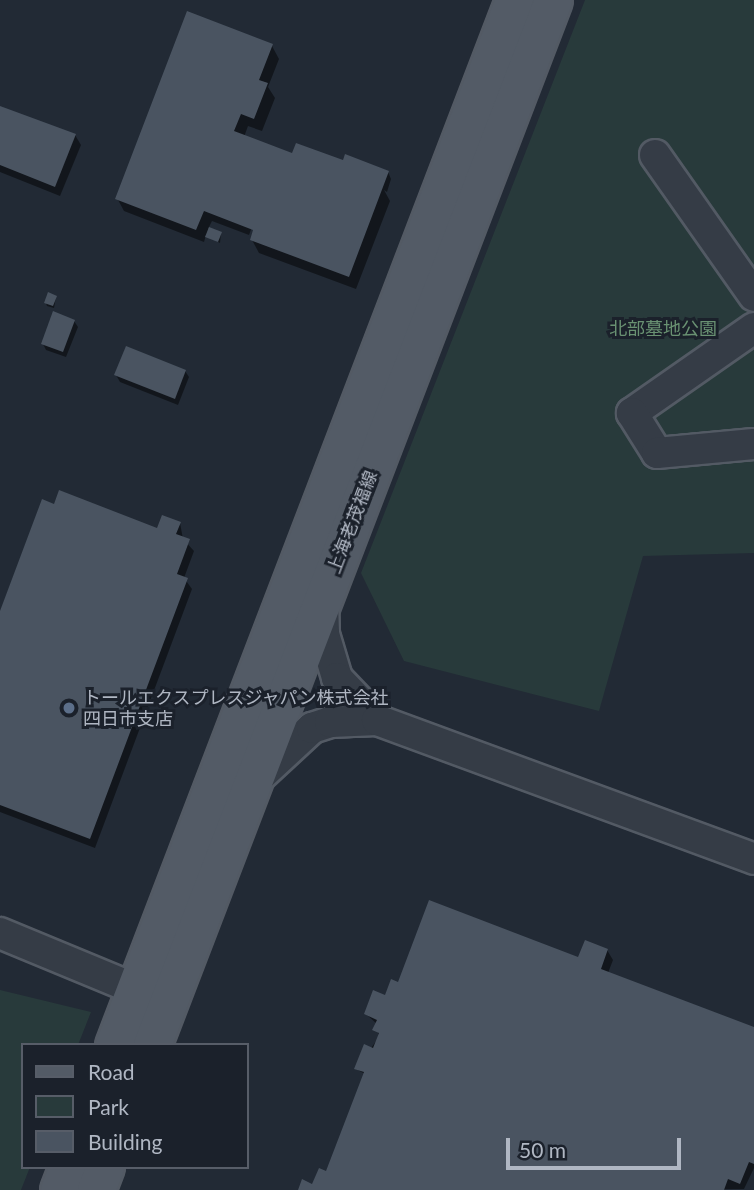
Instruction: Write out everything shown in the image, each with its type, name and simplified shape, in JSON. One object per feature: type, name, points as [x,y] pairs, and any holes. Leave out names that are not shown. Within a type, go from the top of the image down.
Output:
[{"type":"main road","name":"上海老茂福線","points":[[115,1043],[513,0]]},
{"type":"main road","name":"上海老茂福線","points":[[153,1043],[553,0]]},
{"type":"main road","points":[[59,1190],[67,1169]]},
{"type":"main road","points":[[96,1190],[104,1169]]},
{"type":"street","points":[[655,155],[754,296]]},
{"type":"street","points":[[754,328],[632,413],[657,453],[754,444]]},
{"type":"street","points":[[322,600],[324,634],[337,678],[377,720]]},
{"type":"street","points":[[251,786],[296,738],[312,728],[330,722],[377,720],[754,859]]},
{"type":"street","points":[[0,933],[135,989]]},
{"type":"green space","name":"北部墓地公園","points":[[585,0],[754,0],[754,553],[643,556],[599,711],[404,661],[361,573]]},
{"type":"green space","points":[[0,990],[91,1012],[79,1043],[21,1043],[21,1169],[29,1169],[21,1190],[0,1190]]},
{"type":"building","points":[[187,11],[273,44],[259,80],[268,83],[254,119],[241,114],[234,131],[292,153],[296,143],[343,160],[345,154],[389,171],[349,277],[250,240],[253,230],[204,211],[196,230],[115,199]]},
{"type":"building","points":[[0,106],[76,134],[55,187],[0,165]]},
{"type":"building","points":[[209,227],[222,232],[218,242],[205,237]]},
{"type":"building","points":[[48,292],[57,296],[53,306],[44,303]]},
{"type":"building","points":[[53,311],[75,320],[63,352],[41,344]]},
{"type":"building","points":[[126,346],[186,370],[175,399],[114,375]]},
{"type":"building","name":"トールエクスプレスジャパン株式会社 四日市支店","points":[[59,490],[157,528],[162,515],[181,522],[176,534],[190,539],[177,574],[188,578],[90,839],[0,805],[0,611],[42,499],[54,504]]},
{"type":"building","points":[[429,900],[578,957],[585,940],[608,949],[601,969],[754,1027],[754,1164],[749,1162],[740,1184],[728,1179],[724,1190],[298,1190],[302,1179],[312,1184],[319,1168],[326,1171],[364,1072],[354,1069],[364,1044],[373,1048],[379,1033],[372,1030],[377,1020],[364,1014],[373,990],[385,995],[391,979],[398,982]]},
{"type":"place","name":"トールエクスプレスジャパン株式会社 四日市支店","points":[[69,708]]}]
